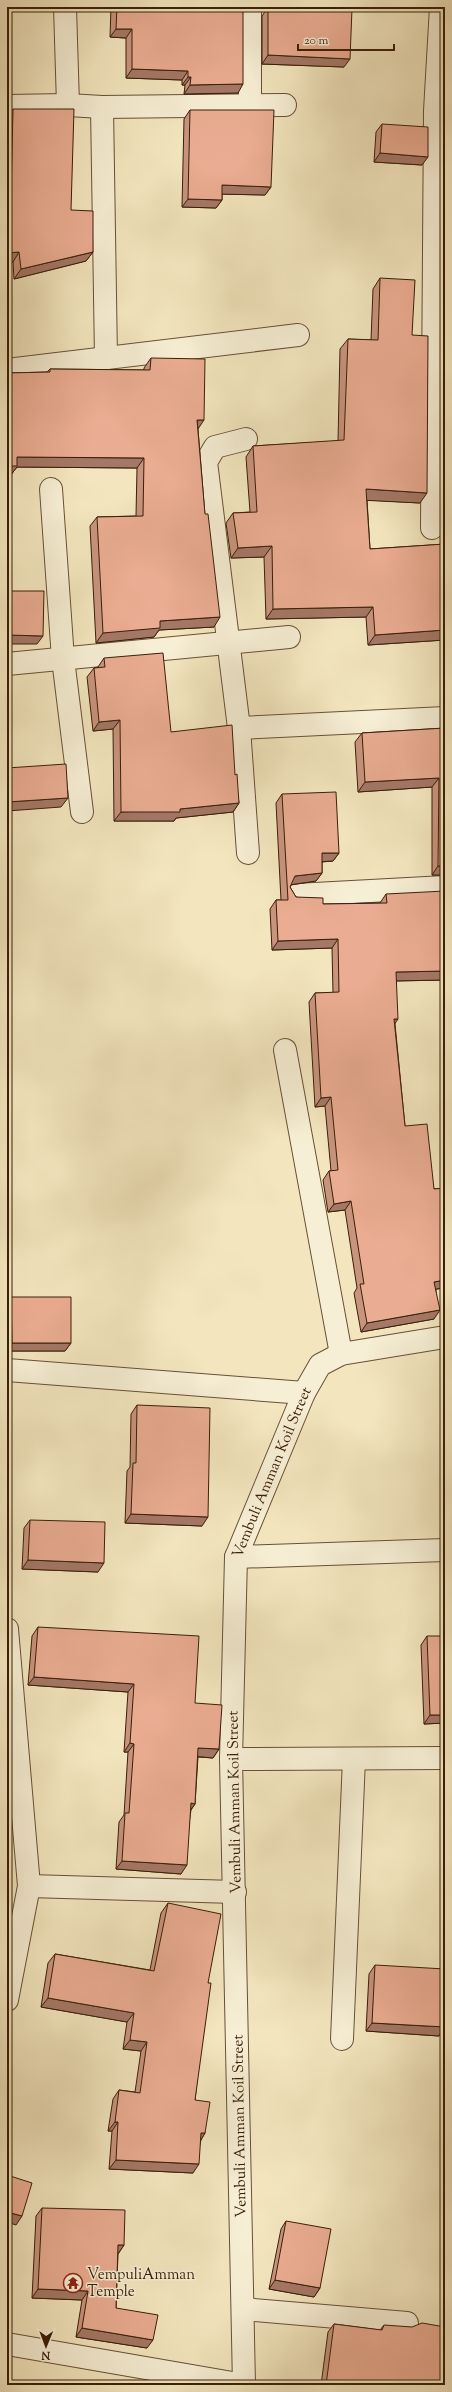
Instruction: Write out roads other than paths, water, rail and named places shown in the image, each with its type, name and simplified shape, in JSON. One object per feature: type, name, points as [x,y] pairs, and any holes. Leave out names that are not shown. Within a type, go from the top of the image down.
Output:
[{"type":"street","points":[[65,7],[68,104]]},
{"type":"street","points":[[250,7],[250,106]]},
{"type":"street","points":[[432,528],[435,111],[441,7]]},
{"type":"street","points":[[7,106],[68,104],[102,107],[285,105]]},
{"type":"street","points":[[102,107],[106,358]]},
{"type":"street","points":[[7,370],[298,335]]},
{"type":"street","points":[[246,439],[215,447],[206,462],[227,642],[239,728],[248,853]]},
{"type":"street","points":[[51,489],[63,659],[82,812]]},
{"type":"street","points":[[7,664],[289,637]]},
{"type":"street","points":[[239,728],[445,718]]},
{"type":"street","points":[[296,895],[445,887]]},
{"type":"street","points":[[285,1050],[341,1354]]},
{"type":"street","name":"Vembuli Amman Koil Street","points":[[244,2385],[235,1892],[231,1759],[236,1557],[304,1393],[320,1365],[341,1354],[445,1336]]},
{"type":"street","points":[[7,1370],[304,1393]]},
{"type":"street","points":[[236,1557],[445,1550]]},
{"type":"street","points":[[7,2000],[29,1886],[8,1639]]},
{"type":"street","points":[[231,1759],[445,1758]]},
{"type":"street","points":[[342,2039],[354,1759]]},
{"type":"street","points":[[29,1886],[235,1892]]},
{"type":"street","points":[[243,2309],[407,2323]]},
{"type":"street","points":[[7,2344],[244,2385]]},
{"type":"place","name":"VempuliAmman Temple","points":[[73,2283]]}]
